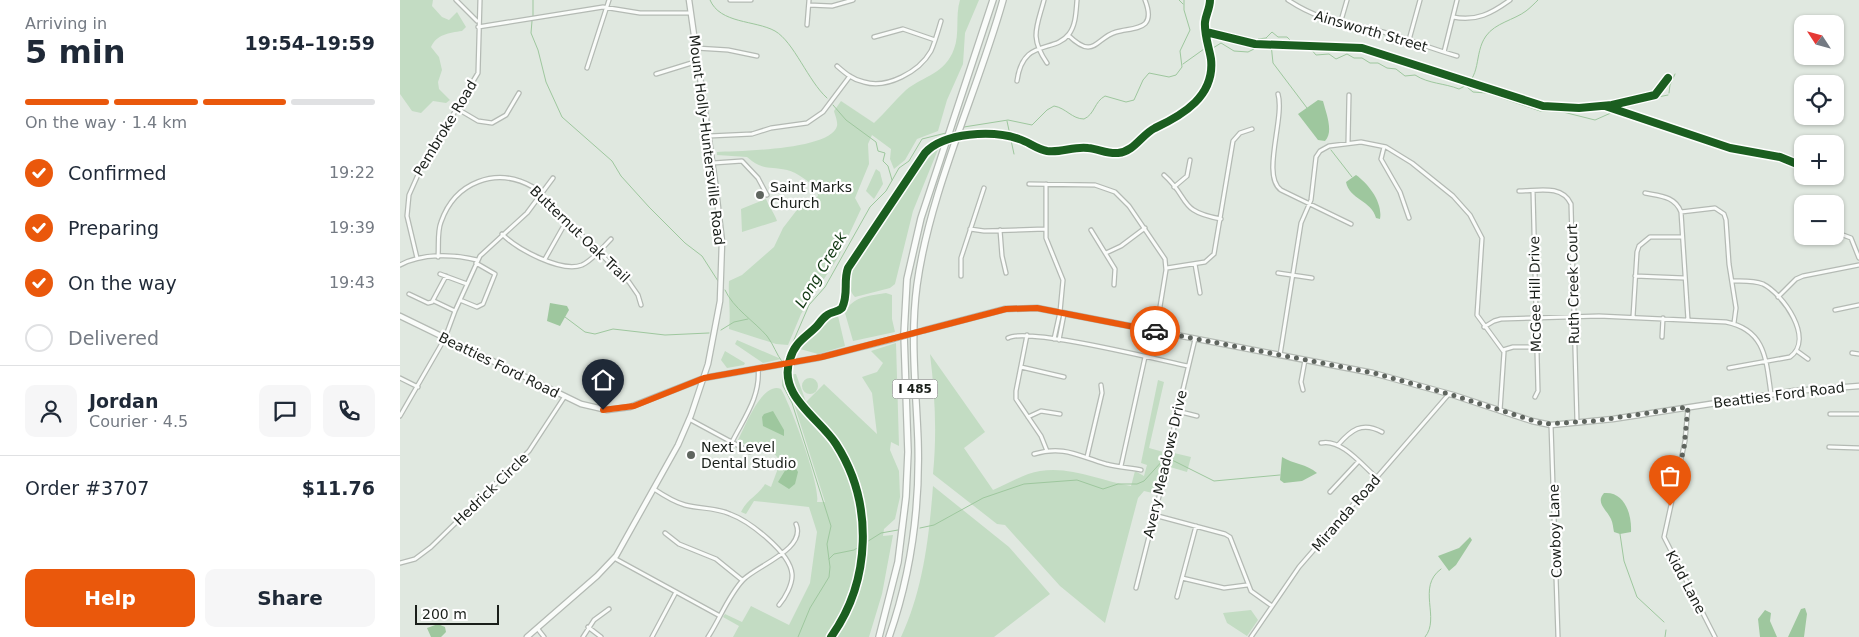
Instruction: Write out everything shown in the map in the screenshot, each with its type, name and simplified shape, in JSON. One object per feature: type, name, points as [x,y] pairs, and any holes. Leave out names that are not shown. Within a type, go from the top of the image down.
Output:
[{"type":"highway","name":"I 485","points":[[879,637],[898,562],[906,497],[908,452],[904,334],[907,279],[921,218],[993,0]]},
{"type":"highway","name":"I 485","points":[[889,637],[908,564],[917,491],[918,440],[914,345],[917,284],[928,231],[1003,0]]},
{"type":"main road","name":"Mount Holly-Huntersville Road","points":[[527,637],[602,572],[614,558],[654,489],[689,419],[704,378],[716,327],[721,279],[720,224],[713,162],[689,0]]},
{"type":"main road","name":"Beatties Ford Road","points":[[400,316],[565,396],[594,408],[623,409],[704,378],[793,363],[1006,309],[1032,308],[1374,373],[1551,425],[1577,423],[1771,394],[1859,386]]},
{"type":"street","points":[[456,0],[478,22]]},
{"type":"street","name":"Pembroke Road","points":[[417,258],[407,216],[409,195],[415,179],[478,73],[480,0]]},
{"type":"street","points":[[587,68],[609,0]]},
{"type":"street","points":[[730,0],[751,0]]},
{"type":"street","points":[[807,25],[809,2],[832,6],[853,0]]},
{"type":"street","points":[[1044,0],[1035,33],[1038,48],[1047,62]]},
{"type":"street","points":[[1017,81],[1024,61],[1038,48],[1068,35],[1074,24],[1077,0]]},
{"type":"street","points":[[1068,35],[1082,45],[1091,47],[1100,44],[1116,32],[1136,30],[1142,26],[1148,16],[1145,0]]},
{"type":"street","name":"Ainsworth Street","points":[[1288,0],[1308,13],[1340,24],[1384,32],[1457,56]]},
{"type":"street","points":[[1340,24],[1347,0]]},
{"type":"street","points":[[1409,40],[1420,0]]},
{"type":"street","points":[[1444,52],[1457,0]]},
{"type":"street","points":[[1453,17],[1467,19],[1480,17],[1494,12],[1510,0]]},
{"type":"street","points":[[478,26],[606,7],[640,13],[691,13]]},
{"type":"street","points":[[838,66],[850,76],[872,84],[892,80],[917,67],[930,51],[941,22]]},
{"type":"street","points":[[874,37],[903,29],[935,40]]},
{"type":"street","points":[[696,48],[728,50],[757,56]]},
{"type":"street","points":[[656,74],[698,61]]},
{"type":"street","points":[[709,136],[729,133],[752,134],[771,128],[807,122],[822,112],[850,76]]},
{"type":"street","points":[[456,108],[478,121],[492,123],[503,118],[519,94]]},
{"type":"street","points":[[1278,94],[1280,106],[1273,180],[1281,190],[1352,224]]},
{"type":"street","points":[[1348,143],[1349,95]]},
{"type":"street","points":[[1167,268],[1208,261],[1214,254],[1233,142],[1240,132],[1252,129]]},
{"type":"street","points":[[1280,355],[1292,275],[1302,223],[1310,204],[1318,153],[1329,146],[1348,143],[1368,143],[1384,146],[1412,163],[1441,186],[1464,207],[1480,232],[1482,250],[1476,307],[1478,318],[1503,350],[1500,411]]},
{"type":"street","points":[[1384,146],[1381,159],[1400,192],[1409,218]]},
{"type":"street","points":[[1174,187],[1187,176],[1190,160]]},
{"type":"street","points":[[713,162],[742,161],[758,178],[767,195]]},
{"type":"street","points":[[1164,175],[1183,201],[1194,211],[1221,219]]},
{"type":"street","name":"Butternut Oak Trail","points":[[438,257],[441,222],[461,190],[490,179],[503,178],[526,183],[567,220],[632,286],[641,305]]},
{"type":"street","points":[[400,416],[445,338],[467,284],[484,251],[527,213],[553,178]]},
{"type":"street","points":[[1029,184],[1088,184],[1109,189],[1124,200],[1163,254],[1167,268],[1156,331]]},
{"type":"street","points":[[1046,184],[1045,228],[1048,245],[1062,276],[1062,313],[1059,340]]},
{"type":"street","points":[[961,276],[961,258],[984,188]]},
{"type":"street","name":"Ruth Creek Court","points":[[1519,191],[1560,192],[1566,196],[1571,204],[1577,423]]},
{"type":"street","name":"McGee Hill Drive","points":[[1533,191],[1538,391],[1535,397]]},
{"type":"street","points":[[1645,193],[1671,198],[1679,206],[1681,212],[1684,278],[1689,304],[1688,320]]},
{"type":"street","points":[[1681,212],[1710,207],[1724,214],[1728,224],[1736,308],[1734,323]]},
{"type":"street","points":[[545,259],[567,220]]},
{"type":"street","points":[[970,229],[980,231],[1045,228]]},
{"type":"street","points":[[1106,253],[1120,246],[1145,228]]},
{"type":"street","points":[[1000,230],[1002,256],[1006,273]]},
{"type":"street","points":[[1091,230],[1106,253],[1116,274],[1114,285]]},
{"type":"street","points":[[502,234],[518,248],[545,259],[576,266],[584,264],[611,239]]},
{"type":"street","points":[[1844,234],[1853,240],[1859,258]]},
{"type":"street","points":[[1633,317],[1636,252],[1644,240],[1656,236],[1682,237]]},
{"type":"street","points":[[400,265],[417,258],[438,257],[477,262],[495,274],[487,296],[479,307],[460,300]]},
{"type":"street","points":[[1195,264],[1200,293]]},
{"type":"street","points":[[1778,297],[1796,279],[1803,276],[1859,265]]},
{"type":"street","points":[[1278,273],[1312,278]]},
{"type":"street","points":[[440,274],[467,284]]},
{"type":"street","points":[[434,301],[446,276]]},
{"type":"street","points":[[1635,276],[1684,278]]},
{"type":"street","points":[[1729,368],[1790,357],[1797,351],[1800,341],[1791,312],[1778,297],[1762,284],[1732,281]]},
{"type":"street","points":[[409,294],[428,303],[434,301],[455,311]]},
{"type":"street","points":[[1835,310],[1859,305]]},
{"type":"street","points":[[1054,339],[1062,313]]},
{"type":"street","points":[[1484,327],[1497,320],[1596,316],[1734,323],[1754,335],[1762,348],[1771,394]]},
{"type":"street","points":[[1662,337],[1663,318]]},
{"type":"street","points":[[1026,335],[1016,398],[1041,436],[1047,451]]},
{"type":"street","points":[[1008,338],[1026,335],[1054,339],[1188,366]]},
{"type":"street","name":"Avery Meadows Drive","points":[[1136,588],[1194,338]]},
{"type":"street","points":[[1503,350],[1513,347],[1537,347]]},
{"type":"street","points":[[1797,351],[1808,359]]},
{"type":"street","points":[[1852,353],[1859,354]]},
{"type":"street","points":[[1121,466],[1145,357]]},
{"type":"street","points":[[1303,390],[1301,385],[1305,360]]},
{"type":"street","points":[[1021,367],[1064,377]]},
{"type":"street","points":[[732,442],[756,394],[759,380],[758,368]]},
{"type":"street","points":[[400,378],[418,386]]},
{"type":"street","points":[[1087,457],[1102,394],[1101,385]]},
{"type":"street","name":"Miranda Road","points":[[1250,637],[1298,567],[1449,394]]},
{"type":"street","name":"Hedrick Circle","points":[[400,563],[415,559],[431,547],[518,463],[541,437],[565,396]]},
{"type":"street","name":"Kidd Lane","points":[[1688,407],[1684,448],[1664,537],[1715,637]]},
{"type":"street","points":[[1028,417],[1040,411],[1060,414]]},
{"type":"street","points":[[1178,411],[1197,416]]},
{"type":"street","points":[[1830,414],[1859,414]]},
{"type":"street","points":[[689,419],[750,452]]},
{"type":"street","name":"Cowboy Lane","points":[[1551,425],[1558,637]]},
{"type":"street","points":[[1338,445],[1357,428],[1366,427],[1382,432]]},
{"type":"street","points":[[1321,443],[1330,442],[1338,445],[1377,478]]},
{"type":"street","points":[[1829,446],[1859,448]]},
{"type":"street","points":[[1034,454],[1063,450],[1141,470]]},
{"type":"street","points":[[1330,492],[1358,462]]},
{"type":"street","points":[[654,489],[683,504],[708,507],[740,518],[761,532],[790,566],[792,576],[779,605]]},
{"type":"street","points":[[1154,515],[1230,537],[1234,542],[1247,585],[1256,596],[1272,606]]},
{"type":"street","points":[[708,637],[742,580],[781,554],[796,538],[796,524]]},
{"type":"street","points":[[1177,597],[1196,526]]},
{"type":"street","points":[[665,533],[679,544],[716,559],[742,580]]},
{"type":"street","points":[[614,558],[720,616]]},
{"type":"street","points":[[1182,578],[1212,586],[1247,585]]},
{"type":"street","points":[[652,637],[676,592]]},
{"type":"street","points":[[583,637],[596,617],[609,609]]},
{"type":"street","points":[[588,627],[601,637]]},
{"type":"street","points":[[537,628],[544,637]]},
{"type":"shaded area","points":[[400,0],[433,0],[432,6],[442,17],[449,20],[457,12],[466,27],[462,31],[440,37],[431,47],[439,57],[442,70],[438,82],[439,89],[450,100],[446,103],[433,101],[421,113],[412,111],[400,94]]},
{"type":"shaded area","points":[[960,0],[979,0],[965,33],[963,64],[947,100],[938,131],[917,139],[905,160],[894,169],[890,159],[891,149],[872,135],[868,144],[869,164],[855,198],[861,209],[839,256],[801,314],[788,345],[776,344],[729,329],[729,281],[742,275],[774,247],[783,228],[803,202],[810,203],[818,196],[817,189],[791,171],[762,166],[747,157],[717,155],[717,152],[783,148],[819,140],[831,134],[837,126],[834,111],[841,101],[874,123],[906,90],[940,69],[950,57],[956,43]]},
{"type":"shaded area","points":[[1318,100],[1323,101],[1328,122],[1329,133],[1325,141],[1318,140],[1298,114]]},
{"type":"shaded area","points":[[939,147],[913,211],[895,284],[890,288],[855,297],[849,283],[852,268],[922,165]]},
{"type":"shaded area","points":[[876,169],[880,172],[883,184],[874,199],[866,191]]},
{"type":"shaded area","points":[[1356,175],[1366,183],[1374,194],[1379,207],[1380,219],[1376,218],[1374,212],[1348,188],[1346,182]]},
{"type":"shaded area","points":[[766,199],[777,221],[742,232],[741,209]]},
{"type":"shaded area","points":[[886,293],[892,295],[892,319],[895,332],[853,341],[845,313],[848,307],[857,300],[867,296]]},
{"type":"shaded area","points":[[550,303],[567,306],[569,310],[560,326],[547,321]]},
{"type":"shaded area","points":[[838,316],[845,346],[818,354],[800,349],[806,339],[816,329],[833,317]]},
{"type":"shaded area","points":[[737,340],[781,359],[763,363],[735,344]]},
{"type":"shaded area","points":[[896,343],[899,446],[891,442],[890,450],[899,471],[900,497],[895,519],[884,529],[883,536],[893,535],[882,594],[869,637],[733,637],[739,626],[723,617],[725,614],[742,622],[751,606],[789,625],[810,583],[817,532],[809,507],[754,501],[746,514],[741,512],[765,484],[771,487],[780,463],[776,455],[767,449],[758,446],[749,447],[738,440],[750,416],[767,392],[774,388],[781,389],[798,428],[810,464],[817,493],[817,502],[825,502],[785,375],[796,374],[806,402],[824,384],[877,434],[872,393],[862,377],[877,372],[883,363],[871,351]]},
{"type":"shaded area","points":[[725,351],[745,363],[744,365],[727,368],[721,360]]},
{"type":"shaded area","points":[[930,354],[985,432],[964,448],[993,490],[1028,474],[1052,470],[1075,472],[1131,486],[1135,471],[1144,476],[1147,465],[1141,463],[1158,380],[1164,382],[1149,448],[1167,453],[1157,494],[1144,491],[1138,498],[1105,623],[1060,586],[1005,525],[997,524],[933,474],[935,414]]},
{"type":"shaded area","points":[[810,378],[816,380],[818,386],[816,392],[810,394],[804,392],[802,386],[804,380]]},
{"type":"shaded area","points":[[773,411],[784,430],[784,436],[763,426],[762,417],[764,414]]},
{"type":"shaded area","points":[[1174,453],[1191,457],[1187,472],[1170,467]]},
{"type":"shaded area","points":[[1282,457],[1317,473],[1302,481],[1284,483],[1280,480]]},
{"type":"shaded area","points":[[789,464],[794,465],[798,472],[795,484],[789,489],[778,482]]},
{"type":"shaded area","points":[[933,486],[1009,547],[1050,594],[994,637],[901,637],[909,619],[920,582]]},
{"type":"shaded area","points":[[1604,493],[1611,493],[1617,496],[1626,505],[1630,518],[1631,532],[1620,534],[1614,532],[1611,519],[1601,503]]},
{"type":"shaded area","points":[[1470,537],[1472,540],[1456,565],[1449,571],[1438,556],[1459,548]]},
{"type":"shaded area","points":[[1805,608],[1807,614],[1804,637],[1788,637],[1801,609]]},
{"type":"shaded area","points":[[1251,610],[1258,620],[1247,636],[1227,623],[1223,613]]},
{"type":"shaded area","points":[[1765,610],[1771,613],[1770,621],[1777,637],[1760,637],[1758,619]]},
{"type":"shaded area","points":[[438,624],[445,627],[446,632],[441,637],[431,637],[427,628]]},
{"type":"waterway","points":[[533,0],[533,17]]},
{"type":"waterway","points":[[710,0],[715,8],[722,13],[739,20],[767,27],[782,36],[820,91],[827,98]]},
{"type":"waterway","name":"Long Creek","points":[[1179,0],[1183,4]]},
{"type":"waterway","name":"Long Creek","points":[[964,127],[1008,120],[1032,125],[1047,110],[1054,106],[1080,119],[1084,119],[1088,117],[1099,101],[1105,96],[1126,102],[1134,100],[1143,80],[1149,73],[1169,77],[1176,75],[1182,67],[1180,51],[1190,30],[1184,10],[1184,0]]},
{"type":"waterway","points":[[1183,64],[1204,49],[1213,48],[1221,43],[1234,51],[1248,52],[1254,49],[1258,39],[1266,38],[1272,32],[1278,37],[1287,37],[1294,44],[1305,42],[1316,55],[1329,54],[1336,59],[1347,54],[1354,58],[1362,58],[1370,63],[1378,63],[1387,68],[1396,69],[1405,76],[1415,75],[1459,89],[1467,85],[1472,79],[1482,43],[1486,36],[1494,28],[1526,11],[1538,0]]},
{"type":"waterway","points":[[532,21],[531,33],[538,50],[546,82],[562,117],[612,161],[621,176],[649,207],[685,243],[702,256],[718,281]]},
{"type":"waterway","points":[[1267,39],[1271,44],[1273,63],[1307,108]]},
{"type":"waterway","points":[[1669,93],[1675,74]]},
{"type":"waterway","points":[[1467,87],[1473,92],[1487,93],[1540,111],[1563,112],[1595,120],[1638,101],[1668,95]]},
{"type":"waterway","points":[[833,105],[846,120],[876,142],[878,151],[885,153],[883,161],[888,166],[892,180]]},
{"type":"waterway","points":[[1007,121],[1010,135]]},
{"type":"waterway","name":"Long Creek","points":[[784,363],[809,305],[825,287],[870,207],[886,191],[899,168],[909,161],[922,139],[946,133]]},
{"type":"waterway","points":[[1011,140],[1014,154]]},
{"type":"waterway","points":[[1331,150],[1352,177]]},
{"type":"waterway","points":[[725,290],[738,309],[767,336],[783,363]]},
{"type":"waterway","points":[[565,317],[585,332],[595,334],[613,329],[665,335],[709,333]]},
{"type":"waterway","points":[[721,330],[734,322],[748,319]]},
{"type":"waterway","name":"Long Creek","points":[[783,366],[783,386],[792,403],[831,526],[827,544],[830,567],[829,577],[810,608],[798,637]]},
{"type":"waterway","points":[[920,528],[934,525],[983,498],[1024,484],[1077,480],[1103,489],[1118,484],[1137,484],[1144,481],[1165,458]]},
{"type":"waterway","points":[[1172,460],[1214,481],[1280,475]]},
{"type":"waterway","points":[[829,559],[834,554],[854,550],[881,533],[898,530]]},
{"type":"waterway","points":[[1620,534],[1624,561],[1637,597],[1664,622]]},
{"type":"waterway","points":[[1425,637],[1431,621],[1430,585],[1434,576],[1441,569]]},
{"type":"waterway","points":[[1665,637],[1666,630]]},
{"type":"cycle path","points":[[831,637],[844,615],[854,592],[863,542],[862,516],[857,491],[848,467],[836,444],[794,395],[789,384],[788,372],[792,353],[825,317],[842,308],[848,268],[925,153],[933,146],[956,137],[996,134],[1019,139],[1047,151],[1083,148],[1118,153],[1129,149],[1150,131],[1186,110],[1202,94],[1208,84],[1211,72],[1211,59],[1205,27],[1210,0]]},
{"type":"cycle path","points":[[1206,32],[1255,44],[1362,48],[1543,106],[1579,108],[1612,105],[1655,95],[1668,78]]},
{"type":"cycle path","points":[[1605,106],[1730,148],[1780,157],[1794,163]]},
{"type":"way so far","points":[[1155,331],[1374,373],[1544,424],[1558,425],[1594,421],[1688,407],[1689,413],[1684,448],[1670,506]]},
{"type":"place","name":"Saint Marks Church","points":[[760,195]]},
{"type":"place","name":"Next Level Dental Studio","points":[[691,455]]},
{"type":"route","points":[[603,410],[623,409],[634,406],[704,378],[822,357],[1006,309],[1037,308],[1155,331]]}]
